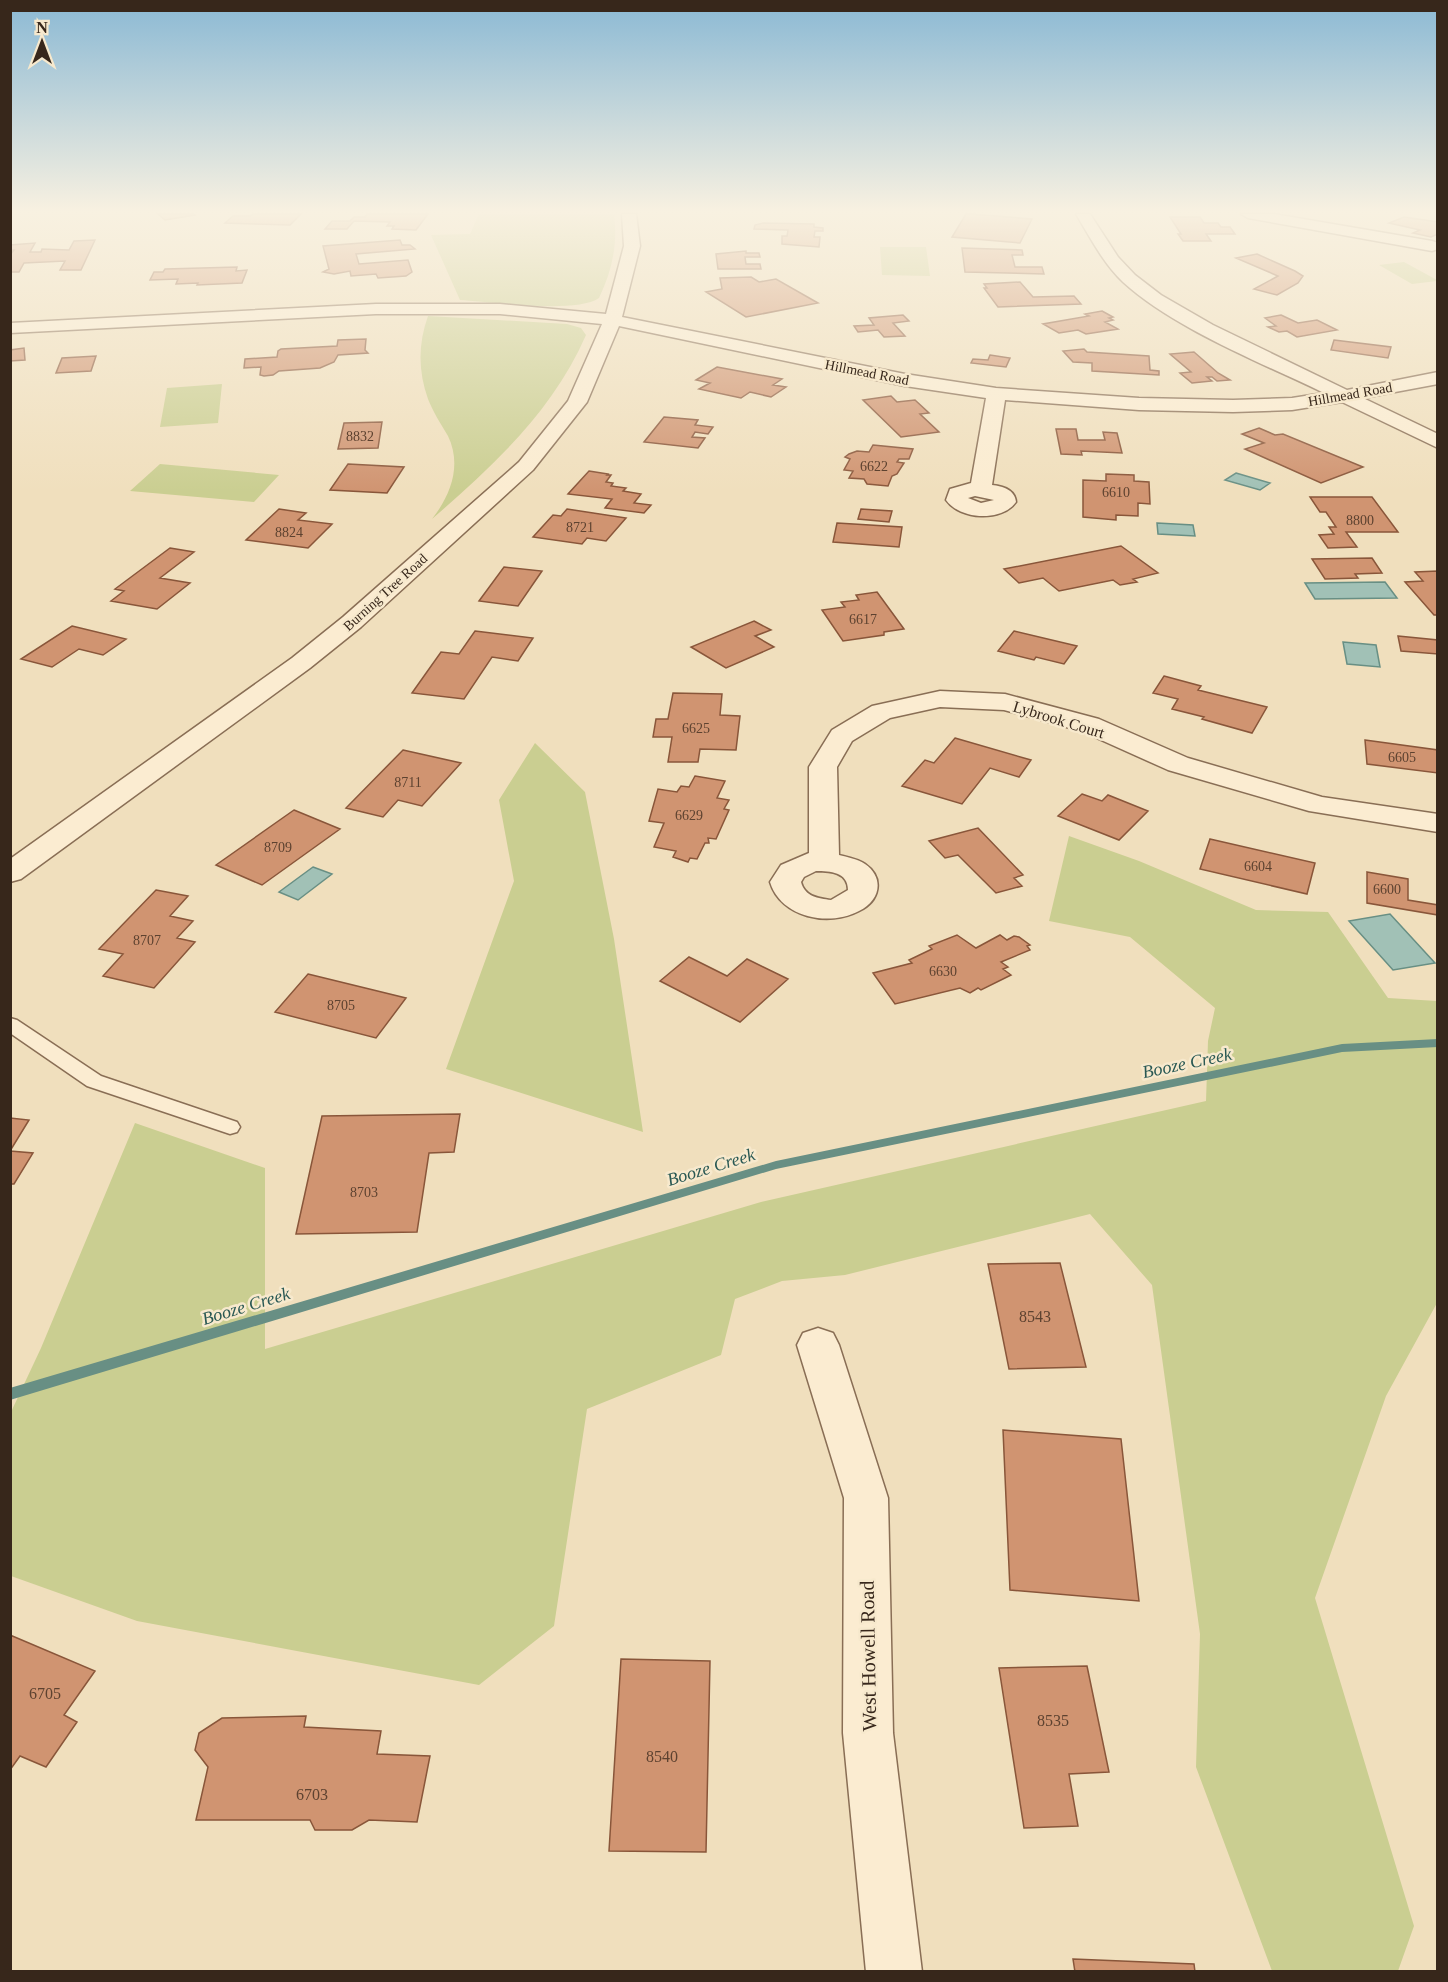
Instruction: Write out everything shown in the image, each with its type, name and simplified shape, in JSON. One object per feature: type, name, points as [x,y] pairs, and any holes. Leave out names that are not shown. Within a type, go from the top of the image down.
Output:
[{"type":"street","name":"Burning Tree Road","points":[[10,873],[301,663],[352,622],[518,473],[577,402],[613,320],[616,306]]},
{"type":"street","points":[[1168,306],[1207,329],[1437,442]]},
{"type":"street","name":"Hillmead Road","points":[[10,328],[388,308],[500,309],[613,320],[905,380],[996,394],[1139,404],[1233,406],[1292,404],[1437,378]]},
{"type":"street","points":[[981,489],[996,394]]},
{"type":"street","name":"Lybrook Court","points":[[824,861],[823,767],[842,736],[880,712],[940,699],[1005,702],[1090,726],[1178,764],[1319,805],[1437,823]]},
{"type":"street","name":"West Howell Road","points":[[818,1345],[866,1498],[868,1732],[894,1971]]},
{"type":"lane","points":[[10,1024],[94,1081],[230,1127]]},
{"type":"green space","points":[[428,316],[567,324],[581,328],[586,335],[557,388],[520,436],[432,519],[449,490],[454,458],[448,436],[428,399],[422,378],[421,347]]},
{"type":"green space","points":[[222,384],[218,423],[160,427],[167,388]]},
{"type":"green space","points":[[160,464],[279,475],[254,502],[130,491]]},
{"type":"green space","points":[[535,743],[585,792],[614,939],[643,1132],[446,1069],[514,881],[499,800]]},
{"type":"green space","points":[[1069,836],[1139,861],[1256,910],[1328,912],[1388,998],[1437,1001],[1437,1303],[1386,1396],[1315,1598],[1414,1926],[1398,1971],[1272,1971],[1196,1767],[1200,1634],[1152,1285],[1090,1214],[845,1275],[782,1281],[735,1299],[721,1355],[587,1409],[554,1626],[479,1685],[137,1621],[11,1576],[11,1412],[41,1348],[135,1123],[265,1168],[265,1349],[761,1202],[1206,1101],[1208,1041],[1215,1008],[1130,937],[1049,921]]},
{"type":"water","points":[[1236,473],[1270,483],[1260,490],[1225,480]]},
{"type":"water","points":[[1157,523],[1193,525],[1195,536],[1158,534]]},
{"type":"water","points":[[1385,582],[1397,598],[1315,599],[1305,583]]},
{"type":"water","points":[[1343,642],[1376,645],[1380,667],[1347,664]]},
{"type":"water","points":[[313,867],[332,874],[298,900],[279,892]]},
{"type":"water","points":[[1390,914],[1435,963],[1393,970],[1349,921]]},
{"type":"building","points":[[729,306],[800,306],[746,317]]},
{"type":"building","points":[[1102,311],[1113,317],[1109,318],[1113,320],[1105,322],[1118,329],[1086,334],[1078,330],[1059,333],[1043,324],[1089,316],[1085,314]]},
{"type":"building","points":[[903,315],[909,321],[893,323],[905,336],[884,337],[878,330],[858,332],[854,326],[874,325],[869,318]]},
{"type":"building","points":[[1281,315],[1298,323],[1317,320],[1337,330],[1297,337],[1287,331],[1279,332],[1268,327],[1276,326],[1265,318]]},
{"type":"building","points":[[366,339],[365,350],[368,353],[338,355],[334,362],[320,368],[279,371],[273,375],[264,376],[260,375],[261,367],[244,368],[245,359],[277,357],[281,349],[337,346],[338,340]]},
{"type":"building","points":[[1334,340],[1391,347],[1388,358],[1331,350]]},
{"type":"building","points":[[24,348],[25,360],[10,361],[10,350]]},
{"type":"building","points":[[1084,349],[1087,352],[1149,356],[1150,370],[1159,371],[1159,375],[1092,371],[1092,363],[1073,362],[1063,351]]},
{"type":"building","points":[[1194,352],[1218,373],[1230,380],[1217,381],[1212,377],[1207,377],[1212,381],[1192,383],[1180,373],[1191,372],[1170,354]]},
{"type":"building","points":[[990,355],[1010,358],[1006,367],[971,363],[973,359],[988,360]]},
{"type":"building","points":[[96,356],[91,371],[56,373],[62,358]]},
{"type":"building","points":[[717,367],[782,379],[773,385],[786,387],[771,397],[750,392],[741,398],[699,389],[710,383],[696,380]]},
{"type":"building","points":[[891,396],[897,402],[915,400],[929,413],[920,414],[939,432],[901,437],[863,400]]},
{"type":"building","points":[[664,417],[698,420],[695,425],[713,427],[708,434],[695,432],[692,437],[705,438],[698,448],[644,442]]},
{"type":"building","points":[[382,422],[378,448],[338,449],[344,423]]},
{"type":"building","points":[[1259,428],[1275,435],[1283,434],[1363,467],[1321,483],[1245,449],[1264,443],[1242,434]]},
{"type":"building","points":[[1056,429],[1076,429],[1078,440],[1105,440],[1103,432],[1117,433],[1122,453],[1081,451],[1082,455],[1061,454]]},
{"type":"building","points":[[873,445],[913,449],[909,459],[899,459],[897,462],[904,463],[897,474],[892,476],[888,486],[867,484],[864,479],[849,478],[853,471],[844,470],[850,459],[845,457],[857,451],[869,452]]},
{"type":"building","points":[[348,464],[404,467],[387,493],[330,490]]},
{"type":"building","points":[[589,471],[611,475],[606,482],[613,483],[611,486],[626,488],[623,491],[641,494],[634,503],[651,505],[644,513],[605,508],[612,499],[568,494]]},
{"type":"building","points":[[1106,474],[1134,475],[1134,481],[1149,482],[1150,504],[1138,503],[1138,516],[1116,515],[1116,520],[1083,517],[1083,480],[1106,481]]},
{"type":"building","points":[[1310,497],[1372,497],[1398,532],[1346,532],[1357,547],[1328,548],[1319,535],[1334,534],[1329,527],[1336,527],[1326,512],[1320,512]]},
{"type":"building","points":[[279,509],[306,513],[298,520],[332,524],[308,548],[246,540]]},
{"type":"building","points":[[567,509],[626,518],[606,541],[587,538],[582,544],[533,537],[553,515],[561,516]]},
{"type":"building","points":[[861,509],[892,511],[889,522],[858,519]]},
{"type":"building","points":[[837,523],[902,527],[899,547],[833,542]]},
{"type":"building","points":[[1121,546],[1158,573],[1133,579],[1137,582],[1120,585],[1113,580],[1059,591],[1043,578],[1019,583],[1004,569]]},
{"type":"building","points":[[170,548],[194,552],[160,578],[190,583],[157,609],[111,601],[124,591],[115,589]]},
{"type":"building","points":[[1372,558],[1382,573],[1355,574],[1358,578],[1325,579],[1312,559]]},
{"type":"building","points":[[504,567],[542,571],[518,606],[479,601]]},
{"type":"building","points":[[1438,571],[1438,615],[1434,615],[1405,582],[1423,581],[1415,572]]},
{"type":"building","points":[[877,592],[904,629],[884,632],[884,635],[843,641],[822,610],[845,607],[841,602],[859,600],[856,595]]},
{"type":"building","points":[[754,621],[771,630],[755,636],[774,647],[726,668],[691,647]]},
{"type":"building","points":[[72,626],[126,639],[103,655],[79,649],[52,667],[21,659]]},
{"type":"building","points":[[475,631],[533,638],[518,661],[492,657],[464,699],[412,693],[441,652],[459,654]]},
{"type":"building","points":[[1014,631],[1077,646],[1064,664],[1036,657],[1034,660],[998,651]]},
{"type":"building","points":[[1398,636],[1438,640],[1438,654],[1401,651]]},
{"type":"building","points":[[1164,676],[1201,686],[1198,690],[1267,707],[1252,733],[1202,719],[1204,717],[1172,709],[1178,699],[1153,693]]},
{"type":"building","points":[[673,693],[722,694],[720,715],[740,716],[736,750],[700,749],[698,762],[668,762],[672,737],[653,737],[656,719],[668,719]]},
{"type":"building","points":[[955,738],[1031,760],[1019,777],[990,768],[962,804],[902,786],[925,760],[934,763]]},
{"type":"building","points":[[1365,740],[1438,750],[1438,773],[1367,764]]},
{"type":"building","points":[[403,750],[461,763],[422,806],[398,800],[383,817],[346,808]]},
{"type":"building","points":[[695,776],[725,781],[717,798],[729,800],[724,809],[729,810],[716,839],[708,838],[709,843],[705,843],[697,859],[690,858],[688,862],[673,857],[676,851],[654,847],[664,823],[649,821],[658,789],[677,792],[681,786],[689,787]]},
{"type":"building","points":[[1082,794],[1102,801],[1108,795],[1148,811],[1119,840],[1058,816]]},
{"type":"building","points":[[294,810],[340,829],[262,885],[216,865]]},
{"type":"building","points":[[978,828],[1023,875],[1014,878],[1022,886],[996,893],[958,855],[945,858],[929,841]]},
{"type":"building","points":[[1210,839],[1315,863],[1307,894],[1200,869]]},
{"type":"building","points":[[1367,872],[1408,879],[1408,900],[1438,905],[1438,915],[1367,903]]},
{"type":"building","points":[[156,890],[188,896],[170,916],[193,921],[177,938],[195,942],[154,988],[103,976],[123,954],[99,949]]},
{"type":"building","points":[[957,935],[976,948],[1000,935],[1007,940],[1014,936],[1019,937],[1030,945],[1027,946],[1030,950],[1001,962],[1008,967],[1003,969],[1011,975],[981,990],[978,988],[970,993],[960,988],[895,1004],[873,973],[912,963],[909,960],[932,949],[929,946]]},
{"type":"building","points":[[689,957],[727,976],[747,959],[788,979],[740,1022],[660,981]]},
{"type":"building","points":[[308,974],[406,998],[376,1038],[275,1012]]},
{"type":"building","points":[[460,1114],[454,1152],[429,1153],[417,1232],[296,1234],[322,1116]]},
{"type":"building","points":[[10,1118],[29,1120],[10,1151]]},
{"type":"building","points":[[10,1151],[33,1153],[14,1184],[10,1184]]},
{"type":"building","points":[[1060,1263],[1086,1367],[1009,1369],[988,1264]]},
{"type":"building","points":[[1003,1430],[1121,1439],[1139,1601],[1010,1590]]},
{"type":"building","points":[[10,1635],[95,1671],[64,1715],[77,1722],[46,1767],[20,1756],[10,1770]]},
{"type":"building","points":[[621,1659],[710,1661],[706,1852],[609,1851]]},
{"type":"building","points":[[1087,1666],[1109,1772],[1069,1774],[1078,1826],[1024,1828],[999,1668]]},
{"type":"building","points":[[306,1716],[304,1727],[381,1731],[377,1754],[430,1756],[417,1822],[369,1820],[352,1830],[315,1830],[310,1820],[196,1820],[208,1767],[195,1750],[199,1733],[222,1718]]},
{"type":"building","points":[[1073,1959],[1194,1964],[1195,1972],[1075,1972]]},
{"type":"waterway","name":"Booze Creek","points":[[10,1394],[776,1165],[1342,1048],[1438,1043]]}]
